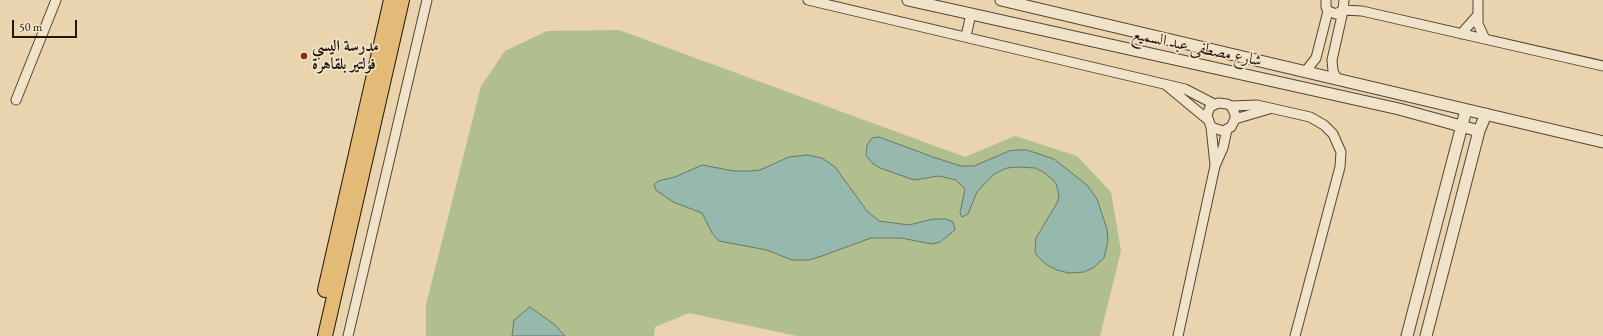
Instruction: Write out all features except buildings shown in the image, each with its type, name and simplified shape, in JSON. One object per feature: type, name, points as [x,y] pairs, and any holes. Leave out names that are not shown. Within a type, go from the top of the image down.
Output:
[{"type":"main road","points":[[315,336],[391,0]]},
{"type":"main road","points":[[325,336],[402,0]]},
{"type":"street","points":[[16,100],[56,0]]},
{"type":"street","points":[[348,336],[427,0]]},
{"type":"street","points":[[808,0],[966,36],[1185,89],[1214,104]]},
{"type":"street","name":"شارع مصطفى عبد السميع","points":[[908,0],[1391,107],[1479,132]]},
{"type":"street","name":"شارع مصطفى عبد السميع","points":[[1001,0],[1603,142]]},
{"type":"street","points":[[1305,72],[1316,58],[1328,11],[1326,7],[1326,0]]},
{"type":"street","points":[[1337,79],[1333,71],[1332,60],[1345,0],[1362,11]]},
{"type":"street","points":[[1478,0],[1478,24],[1485,39]]},
{"type":"street","points":[[1328,11],[1336,14],[1343,10],[1362,11],[1603,66]]},
{"type":"street","points":[[966,36],[971,14]]},
{"type":"street","points":[[1461,34],[1477,16]]},
{"type":"street","points":[[1165,84],[1219,130],[1227,129],[1233,124],[1235,114],[1231,106]]},
{"type":"street","points":[[1215,166],[1208,111],[1214,104],[1222,102],[1231,106],[1248,104],[1310,117],[1324,125],[1338,142],[1341,152],[1340,167],[1295,336]]},
{"type":"street","points":[[1235,119],[1269,109]]},
{"type":"street","points":[[1407,336],[1466,110]]},
{"type":"street","points":[[1426,336],[1479,132],[1486,114]]},
{"type":"street","points":[[1178,336],[1215,166],[1223,148],[1227,129]]},
{"type":"green space","points":[[619,30],[965,157],[1015,136],[1077,156],[1111,192],[1121,251],[1100,336],[797,336],[689,313],[655,327],[654,336],[426,336],[426,305],[481,86],[505,51],[547,31]]},
{"type":"water","points":[[879,137],[961,166],[974,166],[1009,151],[1018,150],[1027,150],[1054,159],[1087,185],[1097,199],[1107,229],[1108,241],[1104,258],[1093,268],[1084,272],[1069,273],[1057,270],[1047,265],[1037,256],[1035,251],[1036,238],[1057,203],[1059,196],[1056,183],[1045,173],[1035,168],[1017,167],[1007,168],[994,174],[977,192],[968,214],[962,217],[960,213],[965,189],[956,180],[939,176],[914,180],[880,168],[872,163],[866,155],[867,145],[872,138]]},
{"type":"water","points":[[808,155],[822,158],[835,167],[867,211],[879,221],[909,225],[933,219],[946,219],[953,222],[955,230],[940,242],[932,244],[901,238],[871,238],[809,260],[792,260],[767,250],[719,241],[712,233],[702,213],[673,202],[656,190],[654,185],[658,181],[675,177],[702,165],[734,171],[751,171],[760,170],[789,157]]},
{"type":"water","points":[[530,307],[555,325],[565,336],[512,336],[514,320]]},
{"type":"place","name":"مدرسة اليسي فولتير بلقاهرة","points":[[304,56]]}]
